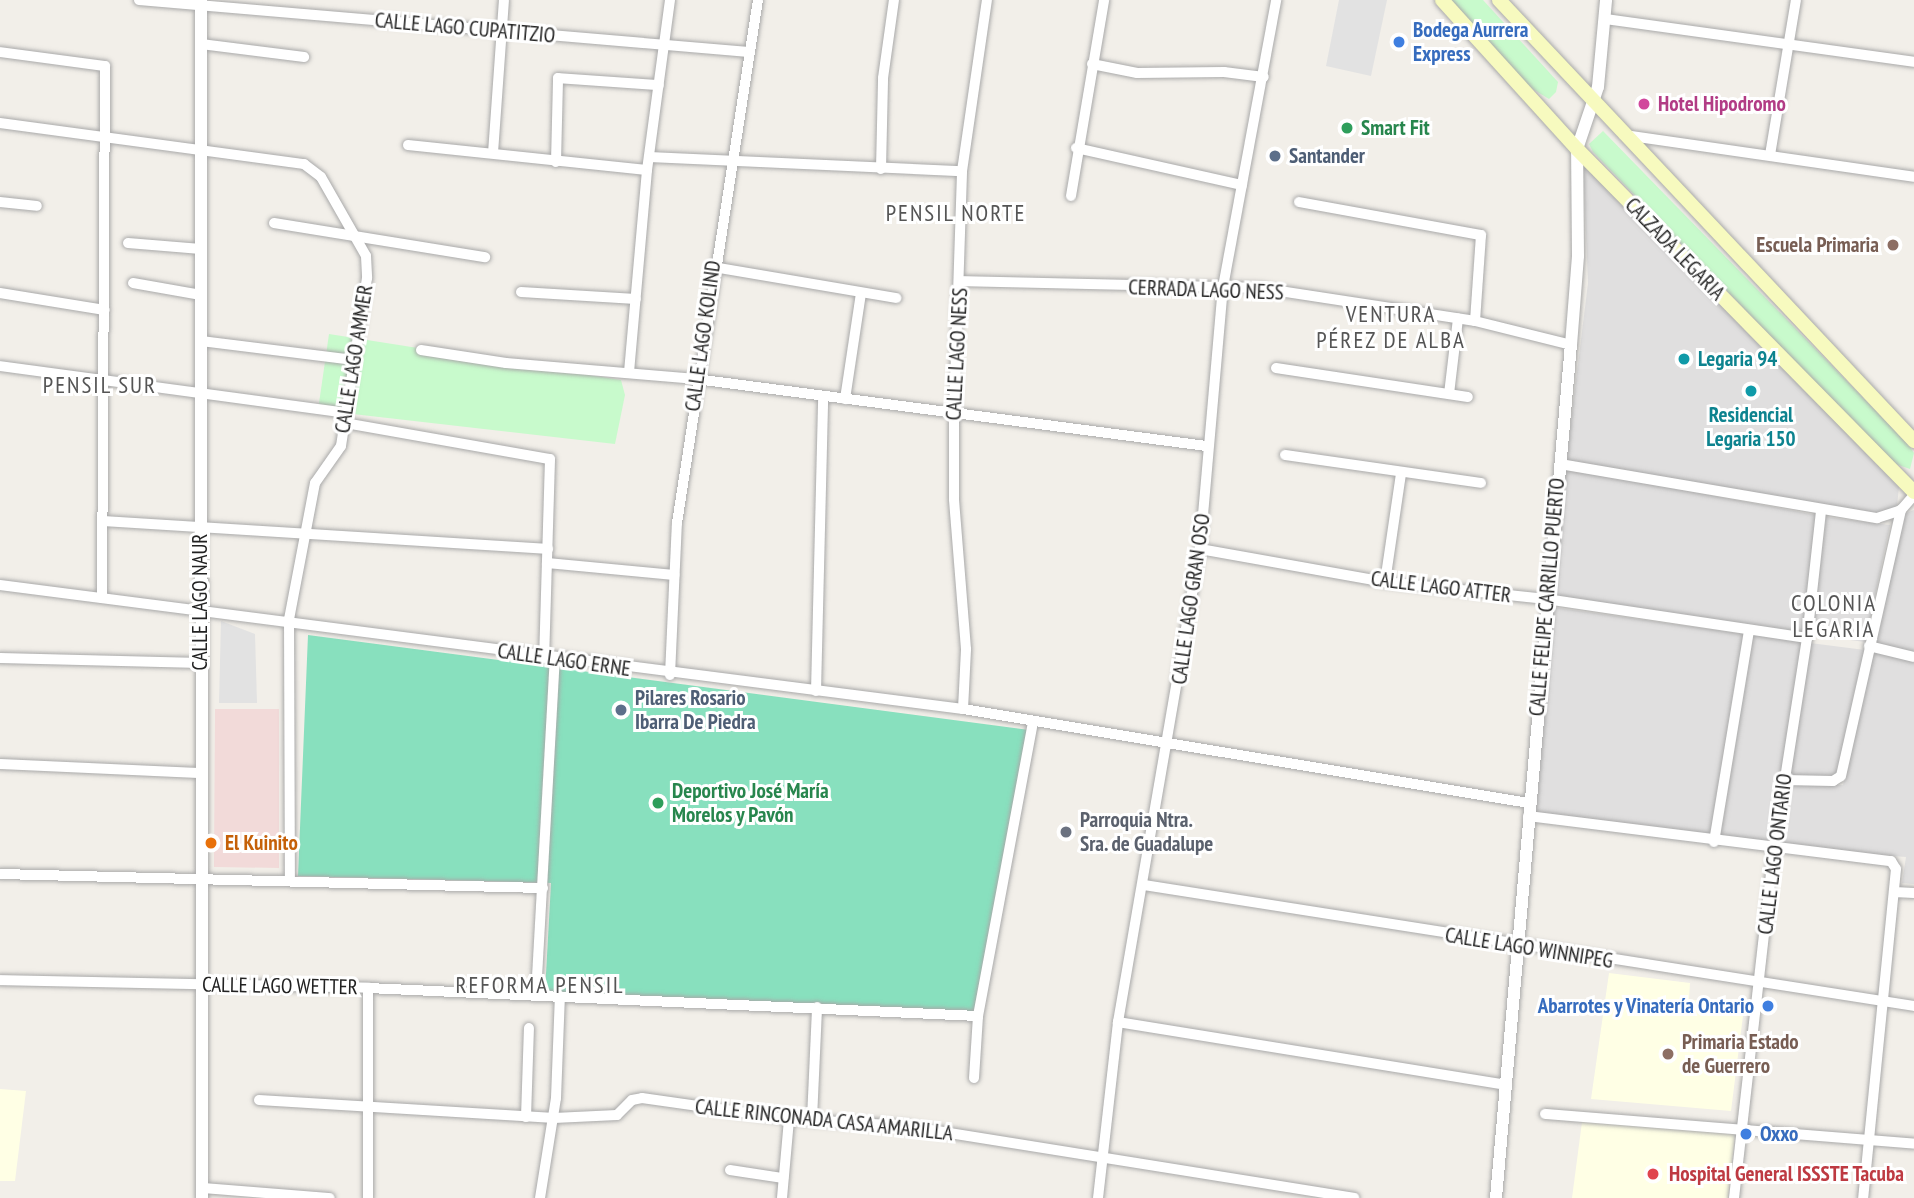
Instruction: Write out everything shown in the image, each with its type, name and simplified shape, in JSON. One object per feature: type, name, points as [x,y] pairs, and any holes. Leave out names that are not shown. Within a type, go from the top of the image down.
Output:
[{"type":"main road","name":"CALZADA LEGARIA","points":[[1442,0],[1577,149],[1914,494]]},
{"type":"main road","name":"CALZADA LEGARIA","points":[[1499,0],[1593,104],[1914,441]]},
{"type":"street","name":"CALLE LAGO CUPATITZIO","points":[[139,0],[201,3],[501,32],[749,52]]},
{"type":"street","points":[[493,153],[504,0]]},
{"type":"street","points":[[629,372],[647,170],[670,0]]},
{"type":"street","name":"CALLE LAGO KOLIND","points":[[670,674],[674,575],[696,379],[758,0]]},
{"type":"street","points":[[881,169],[883,78],[894,0]]},
{"type":"street","name":"CALLE LAGO NESS","points":[[963,709],[966,649],[954,499],[962,171],[988,0]]},
{"type":"street","points":[[1072,196],[1076,148],[1104,0]]},
{"type":"street","name":"CALLE LAGO GRAN OSO","points":[[1098,1198],[1100,1159],[1118,1022],[1169,746],[1200,549],[1206,446],[1223,287],[1264,77],[1276,0]]},
{"type":"street","name":"CALLE FELIPE CARRILLO PUERTO","points":[[1496,1198],[1546,599],[1578,256],[1577,149],[1593,104],[1606,0]]},
{"type":"street","points":[[1770,155],[1796,0]]},
{"type":"street","name":"CALLE LAGO NAUR","points":[[201,3],[199,772],[202,1193]]},
{"type":"street","points":[[1605,19],[1914,62]]},
{"type":"street","points":[[201,44],[304,57]]},
{"type":"street","points":[[0,52],[105,66],[106,382],[102,598]]},
{"type":"street","points":[[1092,64],[1137,74],[1224,72],[1264,77]]},
{"type":"street","points":[[556,162],[558,78],[659,85]]},
{"type":"street","points":[[0,123],[199,147]]},
{"type":"street","points":[[1624,135],[1914,177]]},
{"type":"street","points":[[408,145],[647,170]]},
{"type":"street","name":"CALLE LAGO AMMER","points":[[199,147],[288,160],[313,169],[356,237],[368,266],[338,454],[315,483],[289,619],[290,879]]},
{"type":"street","points":[[1076,148],[1242,184]]},
{"type":"street","points":[[649,158],[731,164],[962,171]]},
{"type":"street","points":[[0,202],[37,206]]},
{"type":"street","points":[[1299,202],[1481,234],[1475,321]]},
{"type":"street","points":[[274,223],[485,257]]},
{"type":"street","points":[[128,243],[201,248]]},
{"type":"street","points":[[713,267],[896,298]]},
{"type":"street","name":"CERRADA LAGO NESS","points":[[961,281],[1223,287],[1475,321],[1571,345]]},
{"type":"street","points":[[133,283],[201,295]]},
{"type":"street","points":[[521,292],[636,299]]},
{"type":"street","points":[[0,293],[105,310]]},
{"type":"street","points":[[845,399],[861,293]]},
{"type":"street","points":[[1449,394],[1458,319]]},
{"type":"street","points":[[201,341],[354,360]]},
{"type":"street","points":[[421,350],[506,363],[696,379],[1206,446]]},
{"type":"street","points":[[0,366],[200,393],[550,458],[544,658]]},
{"type":"street","points":[[1276,368],[1468,397]]},
{"type":"street","points":[[816,691],[824,396]]},
{"type":"street","points":[[1285,455],[1481,482]]},
{"type":"street","points":[[1560,464],[1821,512],[1877,518],[1901,510]]},
{"type":"street","points":[[1385,582],[1401,473]]},
{"type":"street","points":[[1784,780],[1833,781],[1841,776],[1901,510],[1914,494]]},
{"type":"street","name":"CALLE LAGO ONTARIO","points":[[1734,1198],[1774,849],[1807,638],[1821,512]]},
{"type":"street","points":[[104,521],[200,531],[548,549]]},
{"type":"street","name":"CALLE LAGO ATTER","points":[[1200,549],[1385,582],[1546,599],[1807,638]]},
{"type":"street","points":[[547,564],[674,575]]},
{"type":"street","name":"CALLE LAGO ERNE","points":[[0,584],[289,619],[555,660],[963,709],[1714,842],[1881,859],[1891,861],[1896,869],[1894,892]]},
{"type":"street","points":[[1714,842],[1749,630]]},
{"type":"street","points":[[1869,646],[1914,657]]},
{"type":"street","points":[[0,657],[201,663]]},
{"type":"street","points":[[536,995],[555,660]]},
{"type":"street","points":[[974,1078],[978,1016],[1033,722]]},
{"type":"street","points":[[0,764],[199,772]]},
{"type":"street","points":[[0,874],[290,879],[543,888]]},
{"type":"street","name":"CALLE LAGO WINNIPEG","points":[[1144,885],[1518,947],[1914,1006]]},
{"type":"street","points":[[1863,1198],[1894,892],[1914,893]]},
{"type":"street","name":"CALLE LAGO WETTER","points":[[0,980],[368,988],[978,1016]]},
{"type":"street","points":[[368,988],[368,1198]]},
{"type":"street","points":[[540,1198],[554,1118],[560,996]]},
{"type":"street","points":[[812,1119],[817,1007]]},
{"type":"street","points":[[1118,1022],[1505,1085]]},
{"type":"street","points":[[526,1116],[529,1028]]},
{"type":"street","name":"CALLE RINCONADA CASA AMARILLA","points":[[260,1100],[554,1118],[617,1115],[632,1100],[642,1098],[789,1119],[906,1126],[1304,1195],[1354,1198]]},
{"type":"street","points":[[1545,1114],[1914,1144]]},
{"type":"street","points":[[782,1198],[789,1119]]},
{"type":"street","points":[[730,1170],[783,1178]]},
{"type":"street","points":[[202,1193],[331,1198]]},
{"type":"shaded area","points":[[1339,0],[1387,0],[1371,76],[1326,66]]},
{"type":"shaded area","points":[[1583,160],[1899,487],[1897,506],[1878,514],[1566,462],[1588,283]]},
{"type":"shaded area","points":[[1565,468],[1816,515],[1802,635],[1552,597]]},
{"type":"shaded area","points":[[1914,510],[1914,654],[1874,645],[1904,514]]},
{"type":"shaded area","points":[[1826,517],[1890,525],[1865,642],[1812,635]]},
{"type":"shaded area","points":[[1551,607],[1744,634],[1710,837],[1531,814]]},
{"type":"shaded area","points":[[221,621],[255,634],[257,703],[219,703]]},
{"type":"shaded area","points":[[1753,634],[1803,643],[1769,846],[1720,839]]},
{"type":"shaded area","points":[[1810,643],[1865,650],[1836,776],[1789,777]]},
{"type":"shaded area","points":[[1873,650],[1914,660],[1914,884],[1902,883],[1906,857],[1778,847],[1789,785],[1843,785]]},
{"type":"shaded area","points":[[215,709],[279,709],[279,868],[214,867]]},
{"type":"shaded area","name":"Primaria Estado de Guerrero","points":[[1609,973],[1690,983],[1689,999],[1744,1008],[1731,1111],[1591,1099]]},
{"type":"shaded area","points":[[0,1089],[26,1091],[15,1181],[0,1181]]},
{"type":"shaded area","name":"Hospital General ISSSTE Tacuba","points":[[1582,1122],[1735,1134],[1728,1198],[1572,1198]]},
{"type":"green space","points":[[1449,0],[1483,0],[1558,82],[1556,92],[1549,99],[1531,88]]},
{"type":"green space","points":[[1603,131],[1907,443],[1914,453],[1910,469],[1893,463],[1593,152],[1589,144]]},
{"type":"green space","points":[[329,334],[621,380],[625,395],[615,444],[318,410]]},
{"type":"green space","name":"Deportivo José María Morelos y Pavón","points":[[308,635],[1029,730],[977,1013],[545,992],[551,883],[298,876]]},
{"type":"place","name":"Bodega Aurrera Express","points":[[1399,42]]},
{"type":"place","name":"Hotel Hipodromo","points":[[1644,104]]},
{"type":"place","name":"Smart Fit","points":[[1347,128]]},
{"type":"place","name":"Santander","points":[[1275,156]]},
{"type":"place","name":"Escuela Primaria","points":[[1893,245]]},
{"type":"place","name":"Legaria 94","points":[[1684,359]]},
{"type":"place","name":"Residencial Legaria 150","points":[[1751,391]]},
{"type":"place","name":"Pilares Rosario Ibarra De Piedra","points":[[621,710]]},
{"type":"place","name":"Deportivo José María Morelos y Pavón","points":[[658,803]]},
{"type":"place","name":"Parroquia Ntra. Sra. de Guadalupe","points":[[1066,832]]},
{"type":"place","name":"El Kuinito","points":[[211,843]]},
{"type":"place","name":"Abarrotes y Vinatería Ontario","points":[[1768,1006]]},
{"type":"place","name":"Primaria Estado de Guerrero","points":[[1668,1054]]},
{"type":"place","name":"Oxxo","points":[[1746,1134]]},
{"type":"place","name":"Hospital General ISSSTE Tacuba","points":[[1653,1174]]},
{"type":"district","name":"PENSIL NORTE","points":[[956,213]]},
{"type":"district","name":"VENTURA PÉREZ DE ALBA","points":[[1391,327]]},
{"type":"district","name":"PENSIL SUR","points":[[100,385]]},
{"type":"district","name":"COLONIA LEGARIA","points":[[1834,616]]},
{"type":"district","name":"REFORMA PENSIL","points":[[540,985]]}]
